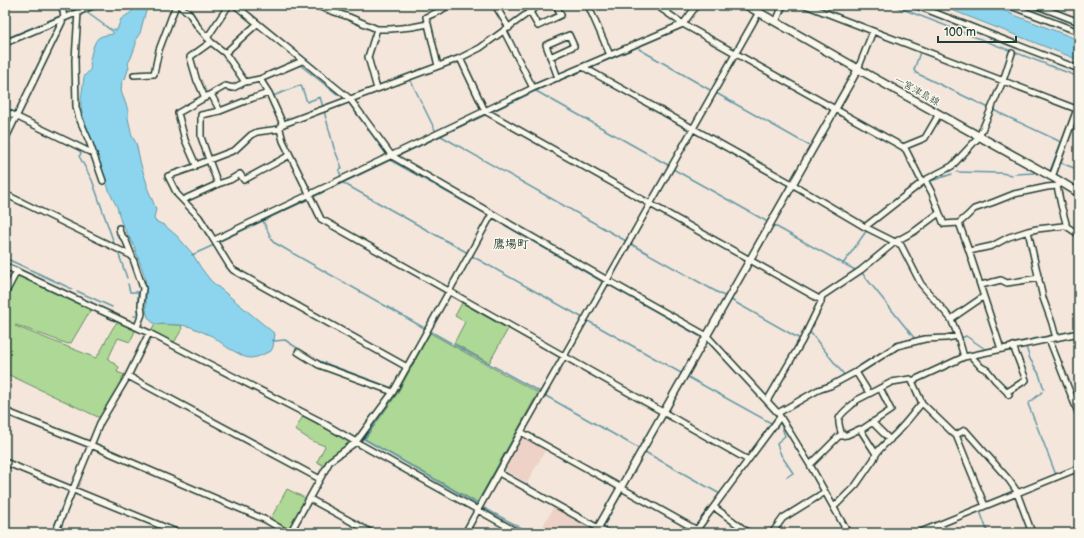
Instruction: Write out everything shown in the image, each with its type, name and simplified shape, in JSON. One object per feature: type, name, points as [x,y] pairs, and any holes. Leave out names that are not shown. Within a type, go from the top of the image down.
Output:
[{"type":"main road","name":"一宮津島線","points":[[746,5],[1052,177],[1059,184],[1079,193]]},
{"type":"street","points":[[5,140],[64,18],[62,5]]},
{"type":"street","points":[[5,43],[94,5]]},
{"type":"street","points":[[134,75],[154,74],[159,50],[177,5],[189,13],[209,40],[225,53],[245,82]]},
{"type":"street","points":[[205,98],[197,81],[190,57],[209,40],[229,5]]},
{"type":"street","points":[[235,5],[350,99],[392,156],[707,336],[779,415],[810,465],[848,533]]},
{"type":"street","points":[[314,5],[377,28],[390,29],[428,24]]},
{"type":"street","points":[[438,66],[426,16],[440,11],[448,5]]},
{"type":"street","points":[[495,5],[532,88]]},
{"type":"street","points":[[407,367],[233,270],[199,217],[177,194],[168,176],[235,150],[251,135],[257,132],[281,127],[350,99],[460,58],[480,48],[507,30],[539,5]]},
{"type":"street","points":[[530,12],[538,26],[561,15],[556,5]]},
{"type":"street","points":[[588,5],[610,55]]},
{"type":"street","points":[[657,5],[683,24],[903,147],[932,193],[944,224],[959,223],[974,209],[1014,194],[1059,184],[1061,205],[1066,226]]},
{"type":"street","points":[[214,240],[532,88],[683,24],[697,5]]},
{"type":"street","points":[[776,22],[783,5]]},
{"type":"street","points":[[805,5],[1078,110],[1052,177]]},
{"type":"street","points":[[915,5],[1079,69]]},
{"type":"street","points":[[1008,5],[1079,32]]},
{"type":"street","points":[[1035,5],[1079,22]]},
{"type":"street","points":[[78,12],[75,60],[76,107],[103,181]]},
{"type":"street","points":[[465,533],[759,12]]},
{"type":"street","points":[[225,53],[257,24]]},
{"type":"street","points":[[377,28],[368,57],[377,89]]},
{"type":"street","points":[[597,531],[858,69],[873,32]]},
{"type":"street","points":[[550,57],[574,46],[569,35],[546,45],[550,57],[558,78]]},
{"type":"street","points":[[865,227],[924,181],[952,166],[980,137],[1003,81],[1012,53]]},
{"type":"street","points":[[460,58],[485,111],[821,300]]},
{"type":"street","points":[[196,165],[185,140],[178,113],[224,86],[233,88],[245,82],[260,79],[302,61]]},
{"type":"street","points":[[582,67],[792,184],[865,227],[901,245],[921,284],[951,319],[964,357]]},
{"type":"street","points":[[260,79],[269,93],[282,122],[281,127],[284,141],[321,219],[748,460]]},
{"type":"street","points":[[218,184],[201,137],[201,115],[220,111],[269,93]]},
{"type":"street","points":[[211,94],[220,111]]},
{"type":"street","points":[[5,111],[94,154]]},
{"type":"street","points":[[903,147],[924,138],[939,114]]},
{"type":"street","points":[[184,201],[240,174],[244,180],[290,155]]},
{"type":"street","points":[[5,194],[132,256]]},
{"type":"street","points":[[767,401],[802,341],[821,302],[822,296],[861,270],[894,242],[915,231],[939,213]]},
{"type":"street","points":[[5,411],[91,445],[266,520],[289,533],[310,499],[330,461],[356,442],[393,392],[492,214]]},
{"type":"street","points":[[959,223],[981,285],[1001,349]]},
{"type":"street","points":[[969,251],[992,246],[1010,237],[1043,228],[1066,226],[1075,232],[1079,231]]},
{"type":"street","points":[[119,228],[120,233],[126,241],[143,288],[141,305],[142,314],[137,327]]},
{"type":"street","points":[[1028,231],[1043,298],[1056,338]]},
{"type":"street","points":[[5,266],[137,327],[318,420],[519,533]]},
{"type":"street","points":[[5,294],[17,271]]},
{"type":"street","points":[[981,285],[1001,280],[1007,283],[1039,278]]},
{"type":"street","points":[[951,319],[984,297]]},
{"type":"street","points":[[55,533],[100,423],[128,376],[149,333]]},
{"type":"street","points":[[842,436],[839,417],[843,412],[857,400],[892,382],[910,379],[912,381],[964,357],[1079,333]]},
{"type":"street","points":[[521,432],[621,487],[696,532],[779,415],[818,390],[830,386],[856,372],[897,346],[925,339],[958,336]]},
{"type":"street","points":[[1049,339],[1079,415]]},
{"type":"street","points":[[971,356],[981,367],[987,370],[1008,393],[1026,380],[1013,346]]},
{"type":"street","points":[[298,352],[319,364],[393,392]]},
{"type":"street","points":[[856,372],[869,393]]},
{"type":"street","points":[[128,376],[320,479]]},
{"type":"street","points":[[912,381],[922,403],[956,435],[985,506]]},
{"type":"street","points":[[810,465],[839,436],[861,430],[891,410],[880,388]]},
{"type":"street","points":[[834,507],[856,485],[879,450],[900,430],[922,403]]},
{"type":"street","points":[[872,422],[890,440]]},
{"type":"street","points":[[861,430],[876,454]]},
{"type":"street","points":[[956,435],[965,430],[1009,480],[1017,493],[1032,533]]},
{"type":"street","points":[[5,462],[179,533]]},
{"type":"street","points":[[918,533],[1079,468]]},
{"type":"street","points":[[499,473],[597,531],[607,533]]},
{"type":"street","points":[[772,533],[783,518],[824,492]]},
{"type":"street","points":[[310,499],[372,533]]},
{"type":"street","points":[[714,507],[749,533]]},
{"type":"street","points":[[941,524],[944,533]]},
{"type":"shaded area","points":[[525,437],[546,449],[527,483],[506,471],[504,467],[521,438]]},
{"type":"shaded area","points":[[554,506],[591,527],[593,533],[539,533]]},
{"type":"green space","points":[[19,274],[91,309],[71,343],[68,344],[16,325],[15,326],[96,358],[118,321],[136,329],[130,342],[118,338],[108,359],[119,367],[117,372],[127,376],[100,418],[5,373],[5,298],[17,275]]},
{"type":"green space","points":[[462,303],[508,329],[489,363],[454,343],[465,322],[455,316]]},
{"type":"green space","points":[[155,324],[181,325],[182,329],[173,342],[151,332]]},
{"type":"green space","points":[[430,333],[538,393],[478,501],[476,502],[365,439],[397,394]]},
{"type":"green space","points":[[303,416],[348,441],[348,445],[331,456],[325,466],[317,462],[325,446],[312,441],[295,430]]},
{"type":"green space","points":[[287,489],[307,499],[290,528],[287,530],[270,520]]},
{"type":"water","points":[[139,5],[149,5],[128,63],[129,67],[125,79],[122,81],[121,91],[128,110],[128,118],[132,136],[136,143],[147,187],[156,209],[154,218],[155,221],[164,225],[177,236],[192,253],[211,281],[275,334],[271,351],[257,357],[245,357],[228,348],[212,336],[191,327],[155,324],[148,317],[146,310],[145,277],[134,246],[121,222],[117,207],[110,193],[81,108],[84,77],[90,70],[90,58],[96,41],[101,36],[113,34],[113,32],[106,27],[117,30],[121,19]]},
{"type":"water","points":[[939,5],[989,5],[1007,12],[1009,11],[1009,13],[1079,40],[1079,60]]},
{"type":"waterway","points":[[661,5],[683,20]]},
{"type":"waterway","points":[[892,5],[1079,77]]},
{"type":"waterway","points":[[1029,5],[1034,7]]},
{"type":"waterway","points":[[67,13],[79,8]]},
{"type":"waterway","points":[[86,12],[107,27]]},
{"type":"waterway","points":[[5,39],[60,16]]},
{"type":"waterway","points":[[686,23],[716,40]]},
{"type":"waterway","points":[[589,68],[684,27]]},
{"type":"waterway","points":[[508,33],[521,60]]},
{"type":"waterway","points":[[728,47],[734,48]]},
{"type":"waterway","points":[[639,49],[710,90]]},
{"type":"waterway","points":[[740,51],[761,65]]},
{"type":"waterway","points":[[920,52],[914,70],[916,73],[989,108]]},
{"type":"waterway","points":[[300,65],[337,94]]},
{"type":"waterway","points":[[491,112],[550,84],[583,71]]},
{"type":"waterway","points":[[587,72],[687,129]]},
{"type":"waterway","points":[[410,79],[436,132]]},
{"type":"waterway","points":[[273,96],[301,85],[307,102],[320,97],[323,107]]},
{"type":"waterway","points":[[788,86],[830,109]]},
{"type":"waterway","points":[[536,91],[668,165]]},
{"type":"waterway","points":[[1074,106],[1079,91]]},
{"type":"waterway","points":[[716,93],[810,146]]},
{"type":"waterway","points":[[348,102],[387,155]]},
{"type":"waterway","points":[[993,110],[1061,142]]},
{"type":"waterway","points":[[1050,171],[1073,112],[1072,110]]},
{"type":"waterway","points":[[324,111],[334,148],[342,168],[339,170],[341,177]]},
{"type":"waterway","points":[[398,156],[487,114]]},
{"type":"waterway","points":[[695,133],[725,150]]},
{"type":"waterway","points":[[441,136],[626,241]]},
{"type":"waterway","points":[[79,149],[81,154],[79,156],[92,180],[115,246]]},
{"type":"waterway","points":[[730,153],[787,185]]},
{"type":"waterway","points":[[315,196],[390,160],[433,184]]},
{"type":"waterway","points":[[1059,162],[1079,170]]},
{"type":"waterway","points":[[673,169],[766,221]]},
{"type":"waterway","points":[[957,172],[1001,173],[1012,175]]},
{"type":"waterway","points":[[1015,174],[1034,173]]},
{"type":"waterway","points":[[928,182],[952,174]]},
{"type":"waterway","points":[[343,183],[468,253]]},
{"type":"waterway","points":[[910,195],[925,184]]},
{"type":"waterway","points":[[436,186],[488,215]]},
{"type":"waterway","points":[[793,189],[808,197]]},
{"type":"waterway","points":[[627,194],[645,206]]},
{"type":"waterway","points":[[218,242],[309,199],[310,200]]},
{"type":"waterway","points":[[871,226],[882,217]]},
{"type":"waterway","points":[[494,219],[601,281],[602,283]]},
{"type":"waterway","points":[[263,221],[273,242],[426,329]]},
{"type":"waterway","points":[[773,225],[857,271]]},
{"type":"waterway","points":[[843,264],[867,230]]},
{"type":"waterway","points":[[631,244],[724,296]]},
{"type":"waterway","points":[[192,255],[214,245]]},
{"type":"waterway","points":[[118,252],[127,278]]},
{"type":"waterway","points":[[472,256],[583,318]]},
{"type":"waterway","points":[[5,258],[72,289]]},
{"type":"waterway","points":[[862,273],[915,339]]},
{"type":"waterway","points":[[128,284],[130,292],[138,292],[137,316],[134,316]]},
{"type":"waterway","points":[[607,286],[609,285],[701,337]]},
{"type":"waterway","points":[[77,291],[112,307]]},
{"type":"waterway","points":[[731,300],[800,339]]},
{"type":"waterway","points":[[711,335],[729,302]]},
{"type":"waterway","points":[[588,321],[681,373]]},
{"type":"waterway","points":[[410,367],[430,331],[451,343]]},
{"type":"waterway","points":[[810,332],[845,376]]},
{"type":"waterway","points":[[961,338],[966,336],[985,349]]},
{"type":"waterway","points":[[272,340],[285,340],[314,359],[392,388]]},
{"type":"waterway","points":[[668,412],[707,341],[777,416],[747,457]]},
{"type":"waterway","points":[[453,344],[540,392],[498,467]]},
{"type":"waterway","points":[[1026,347],[1030,359],[1039,374],[1044,389]]},
{"type":"waterway","points":[[566,360],[589,373]]},
{"type":"waterway","points":[[408,370],[396,393],[364,439],[476,503],[488,485]]},
{"type":"waterway","points":[[688,377],[771,423]]},
{"type":"waterway","points":[[1040,434],[1028,404],[1042,392]]},
{"type":"waterway","points":[[546,396],[638,448]]},
{"type":"waterway","points":[[625,487],[665,416]]},
{"type":"waterway","points":[[780,422],[785,436],[777,444],[781,455],[793,473],[787,477]]},
{"type":"waterway","points":[[959,436],[974,473]]},
{"type":"waterway","points":[[1041,436],[1056,475]]},
{"type":"waterway","points":[[645,452],[720,494]]},
{"type":"waterway","points":[[695,527],[745,460]]},
{"type":"waterway","points":[[5,465],[69,491],[51,533]]},
{"type":"waterway","points":[[504,470],[504,472],[595,523]]},
{"type":"waterway","points":[[613,533],[603,527],[623,491],[624,492]]},
{"type":"waterway","points":[[73,493],[125,514]]},
{"type":"waterway","points":[[484,508],[531,533]]},
{"type":"waterway","points":[[980,511],[988,533]]},
{"type":"waterway","points":[[673,519],[693,531],[691,533]]},
{"type":"district","name":"鷹場町","points":[[511,244]]}]
